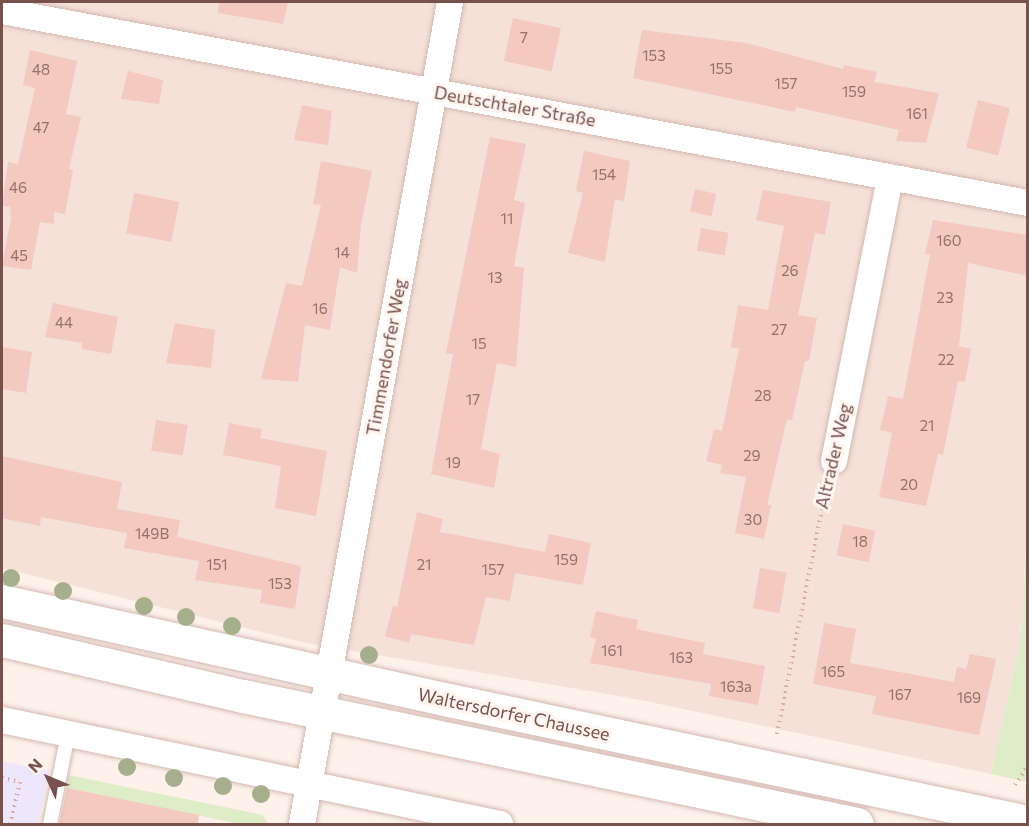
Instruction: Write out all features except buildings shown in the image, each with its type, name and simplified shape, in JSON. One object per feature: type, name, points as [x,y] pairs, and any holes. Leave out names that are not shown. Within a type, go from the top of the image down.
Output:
[{"type":"main road","name":"Waltersdorfer Chaussee","points":[[2,601],[1028,822]]},
{"type":"main road","name":"Waltersdorfer Chaussee","points":[[2,640],[323,713],[857,825]]},
{"type":"street","name":"Timmendorfer Weg","points":[[302,825],[450,2]]},
{"type":"street","name":"Deutschtaler Straße","points":[[2,13],[1028,203]]},
{"type":"street","name":"Altrader Weg","points":[[834,461],[890,178]]},
{"type":"street","points":[[2,720],[500,825]]},
{"type":"lane","points":[[50,825],[68,734]]},
{"type":"path","name":"Altrader Weg","points":[[777,734],[821,503],[834,461]]},
{"type":"path","points":[[1015,784],[1028,765]]},
{"type":"path","points":[[2,778],[20,782],[10,825]]},
{"type":"shaded area","points":[[2,2],[1027,2],[1027,528],[1021,641],[991,774],[636,699],[306,643],[2,568]]},
{"type":"shaded area","points":[[2,761],[49,771],[38,824],[2,824]]},
{"type":"green space","points":[[1027,528],[1027,782],[991,774],[1021,641]]},
{"type":"green space","points":[[68,775],[263,815],[268,824],[240,824],[67,788]]}]
